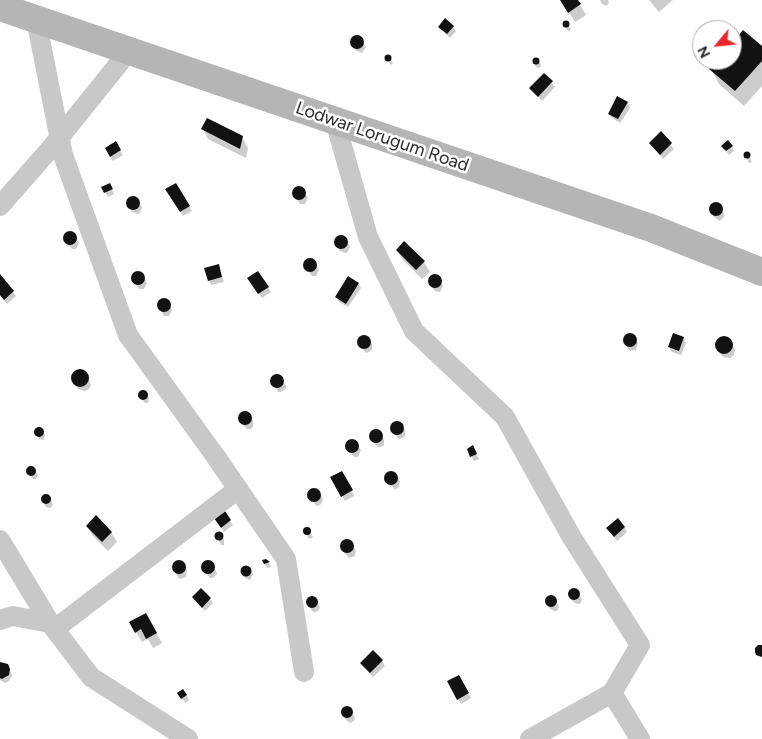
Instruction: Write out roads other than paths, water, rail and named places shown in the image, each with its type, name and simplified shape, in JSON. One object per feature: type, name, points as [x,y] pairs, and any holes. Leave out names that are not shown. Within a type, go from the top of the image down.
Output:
[{"type":"main road","name":"Lodwar Lorugum Road","points":[[0,7],[651,228],[762,272]]},
{"type":"street","points":[[34,19],[38,29],[62,156],[128,335],[286,559],[304,672]]},
{"type":"street","points":[[0,206],[59,137],[128,51]]},
{"type":"street","points":[[335,121],[368,237],[414,330],[505,417],[570,536],[640,645],[612,693],[530,739]]},
{"type":"street","points":[[0,620],[13,616],[60,625],[238,489]]},
{"type":"street","points":[[0,540],[50,623],[91,677],[188,739]]},
{"type":"street","points":[[612,693],[640,739]]}]
